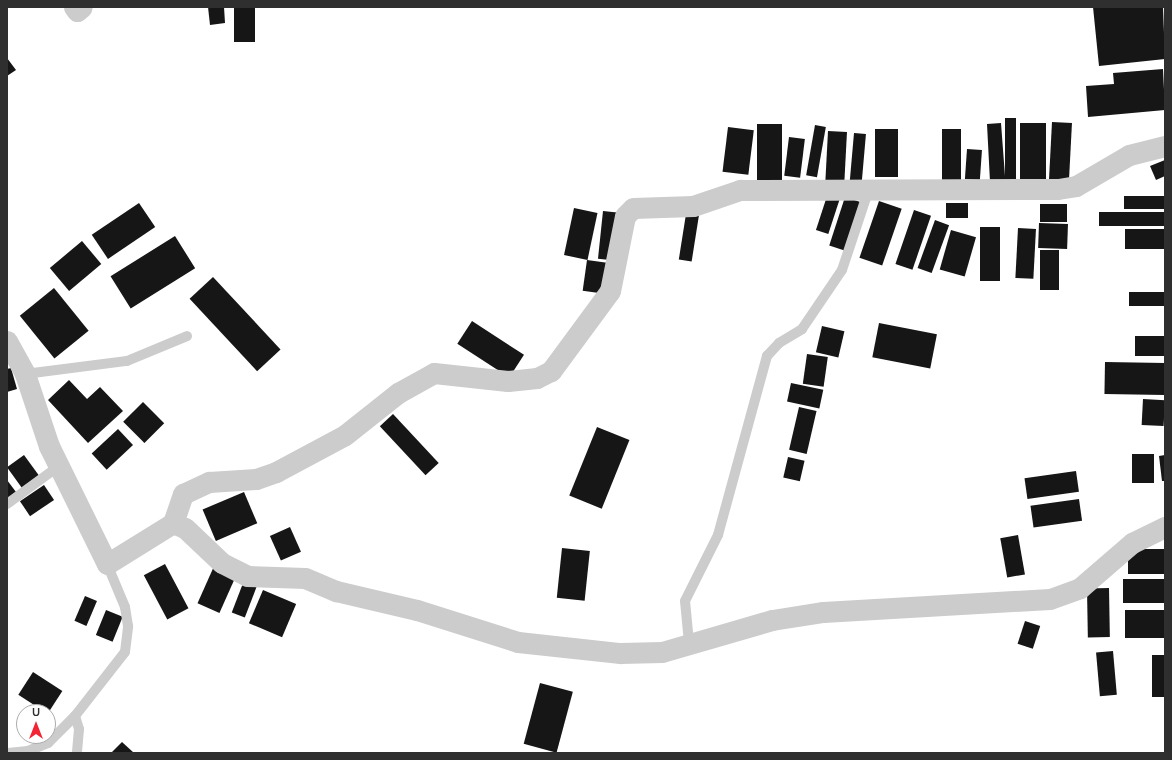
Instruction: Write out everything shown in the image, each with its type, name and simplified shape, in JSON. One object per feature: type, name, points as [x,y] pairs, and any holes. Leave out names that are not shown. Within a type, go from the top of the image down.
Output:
[{"type":"street","points":[[74,7],[77,11],[82,7]]},
{"type":"street","points":[[7,341],[25,374],[49,446],[107,564],[173,523],[183,494],[210,482],[256,479],[276,472],[345,435],[398,393],[434,373],[508,381],[537,378],[551,371],[610,291],[629,210],[646,205],[693,206],[740,190],[868,192],[1058,189],[1076,186],[1129,155],[1165,146]]},
{"type":"street","points":[[173,523],[185,528],[222,563],[247,576],[305,578],[336,591],[417,610],[518,642],[620,653],[662,652],[772,620],[823,612],[1064,596],[1092,579],[1132,543],[1165,527]]},
{"type":"lane","points":[[689,643],[685,601],[718,534],[767,356],[779,343],[802,329],[842,270],[868,192]]},
{"type":"lane","points":[[25,374],[127,362],[187,336]]},
{"type":"lane","points":[[7,504],[59,466]]},
{"type":"lane","points":[[8,753],[28,751],[48,743],[75,716],[125,652],[128,626],[125,607],[107,564]]},
{"type":"lane","points":[[75,716],[79,729],[77,753]]},
{"type":"building","points":[[208,7],[224,7],[225,23],[210,25]]},
{"type":"building","points":[[234,7],[255,7],[255,42],[234,42]]},
{"type":"building","points":[[1093,7],[1163,7],[1165,59],[1099,66]]},
{"type":"building","points":[[7,58],[16,70],[7,76]]},
{"type":"building","points":[[1163,69],[1165,110],[1088,117],[1086,86],[1114,84],[1113,73]]},
{"type":"building","points":[[1005,118],[1016,118],[1016,181],[990,182],[987,124],[1001,123],[1005,176]]},
{"type":"building","points":[[1052,122],[1072,123],[1069,183],[1049,182]]},
{"type":"building","points":[[1020,123],[1046,123],[1046,182],[1020,182]]},
{"type":"building","points":[[757,124],[782,124],[782,182],[757,182]]},
{"type":"building","points":[[815,125],[826,127],[817,177],[806,175]]},
{"type":"building","points":[[728,127],[754,130],[748,175],[723,172]]},
{"type":"building","points":[[875,129],[898,129],[898,177],[875,177]]},
{"type":"building","points":[[942,129],[961,129],[961,183],[942,183]]},
{"type":"building","points":[[828,131],[847,132],[844,181],[825,180]]},
{"type":"building","points":[[854,133],[866,134],[861,186],[849,185]]},
{"type":"building","points":[[789,137],[805,139],[800,178],[784,176]]},
{"type":"building","points":[[967,149],[982,150],[980,180],[965,179]]},
{"type":"building","points":[[1165,160],[1165,176],[1156,180],[1150,166]]},
{"type":"building","points":[[828,193],[840,197],[828,234],[816,230]]},
{"type":"building","points":[[1124,196],[1165,196],[1165,209],[1124,209]]},
{"type":"building","points":[[845,197],[860,202],[844,250],[829,246]]},
{"type":"building","points":[[879,201],[902,209],[882,266],[859,258]]},
{"type":"building","points":[[139,203],[155,227],[108,259],[92,235]]},
{"type":"building","points":[[946,203],[968,203],[968,218],[946,218]]},
{"type":"building","points":[[1040,204],[1067,204],[1067,222],[1040,222]]},
{"type":"building","points":[[574,208],[597,213],[587,260],[564,255]]},
{"type":"building","points":[[914,210],[931,216],[912,270],[895,264]]},
{"type":"building","points":[[603,211],[622,213],[617,261],[598,259]]},
{"type":"building","points":[[1099,212],[1165,212],[1165,226],[1099,226]]},
{"type":"building","points":[[686,214],[699,216],[692,261],[679,259]]},
{"type":"building","points":[[935,220],[949,225],[932,273],[918,268]]},
{"type":"building","points":[[1039,223],[1068,224],[1067,249],[1038,248]]},
{"type":"building","points":[[980,227],[1000,227],[1000,281],[980,281]]},
{"type":"building","points":[[1018,228],[1036,229],[1033,279],[1015,278]]},
{"type":"building","points":[[1125,229],[1165,229],[1165,249],[1125,249]]},
{"type":"building","points":[[951,230],[976,237],[965,277],[940,269]]},
{"type":"building","points":[[175,236],[195,268],[131,308],[111,276]]},
{"type":"building","points":[[82,241],[101,264],[69,291],[50,268]]},
{"type":"building","points":[[1040,250],[1059,250],[1059,290],[1040,290]]},
{"type":"building","points":[[587,260],[609,263],[604,294],[583,291]]},
{"type":"building","points":[[213,277],[281,349],[257,371],[190,299]]},
{"type":"building","points":[[54,288],[89,331],[54,358],[20,316]]},
{"type":"building","points":[[1129,292],[1165,292],[1165,306],[1129,306]]},
{"type":"building","points":[[472,321],[524,355],[509,377],[457,344]]},
{"type":"building","points":[[879,323],[937,334],[930,369],[872,357]]},
{"type":"building","points":[[822,326],[844,331],[838,357],[816,352]]},
{"type":"building","points":[[1135,336],[1165,336],[1165,356],[1135,356]]},
{"type":"building","points":[[807,354],[828,357],[824,387],[803,384]]},
{"type":"building","points":[[1105,362],[1165,363],[1164,395],[1104,394]]},
{"type":"building","points":[[11,368],[17,389],[7,392],[7,369]]},
{"type":"building","points":[[69,380],[87,399],[100,387],[123,411],[88,443],[48,400]]},
{"type":"building","points":[[791,383],[823,390],[819,408],[787,402]]},
{"type":"building","points":[[1143,399],[1165,400],[1164,426],[1142,425]]},
{"type":"building","points":[[143,402],[164,423],[144,443],[123,422]]},
{"type":"building","points":[[799,407],[817,411],[807,454],[789,450]]},
{"type":"building","points":[[393,414],[439,463],[426,475],[380,426]]},
{"type":"building","points":[[597,427],[629,440],[602,509],[569,496]]},
{"type":"building","points":[[118,429],[133,445],[107,470],[92,454]]},
{"type":"building","points":[[1132,454],[1154,454],[1154,483],[1132,483]]},
{"type":"building","points":[[24,455],[40,477],[23,489],[7,467]]},
{"type":"building","points":[[1165,455],[1165,481],[1162,481],[1159,456]]},
{"type":"building","points":[[788,457],[805,461],[800,481],[783,477]]},
{"type":"building","points":[[1076,471],[1079,492],[1027,499],[1025,478]]},
{"type":"building","points":[[7,480],[16,492],[7,499]]},
{"type":"building","points":[[44,485],[54,500],[30,516],[20,501]]},
{"type":"building","points":[[244,492],[257,523],[216,541],[203,510]]},
{"type":"building","points":[[1079,499],[1082,521],[1034,528],[1030,506]]},
{"type":"building","points":[[290,527],[301,552],[281,561],[270,536]]},
{"type":"building","points":[[1018,535],[1025,574],[1007,578],[1000,538]]},
{"type":"building","points":[[562,548],[590,551],[585,601],[557,598]]},
{"type":"building","points":[[1128,549],[1165,549],[1165,574],[1128,574]]},
{"type":"building","points":[[165,564],[188,608],[167,619],[144,575]]},
{"type":"building","points":[[215,564],[237,574],[219,613],[198,603]]},
{"type":"building","points":[[245,578],[258,583],[245,618],[232,613]]},
{"type":"building","points":[[1123,579],[1165,579],[1165,603],[1123,603]]},
{"type":"building","points":[[1087,588],[1109,588],[1110,637],[1088,637]]},
{"type":"building","points":[[263,590],[296,604],[282,637],[249,623]]},
{"type":"building","points":[[85,596],[97,601],[86,626],[74,621]]},
{"type":"building","points":[[106,610],[123,617],[113,642],[96,635]]},
{"type":"building","points":[[1125,610],[1165,610],[1165,638],[1125,638]]},
{"type":"building","points":[[1025,621],[1040,626],[1033,649],[1018,644]]},
{"type":"building","points":[[1113,651],[1117,695],[1100,696],[1096,652]]},
{"type":"building","points":[[1152,655],[1165,655],[1165,697],[1152,697]]},
{"type":"building","points":[[33,672],[62,691],[54,704],[33,704],[18,695]]},
{"type":"building","points":[[540,683],[573,692],[557,753],[524,744]]},
{"type":"building","points":[[122,742],[134,753],[111,753]]}]
